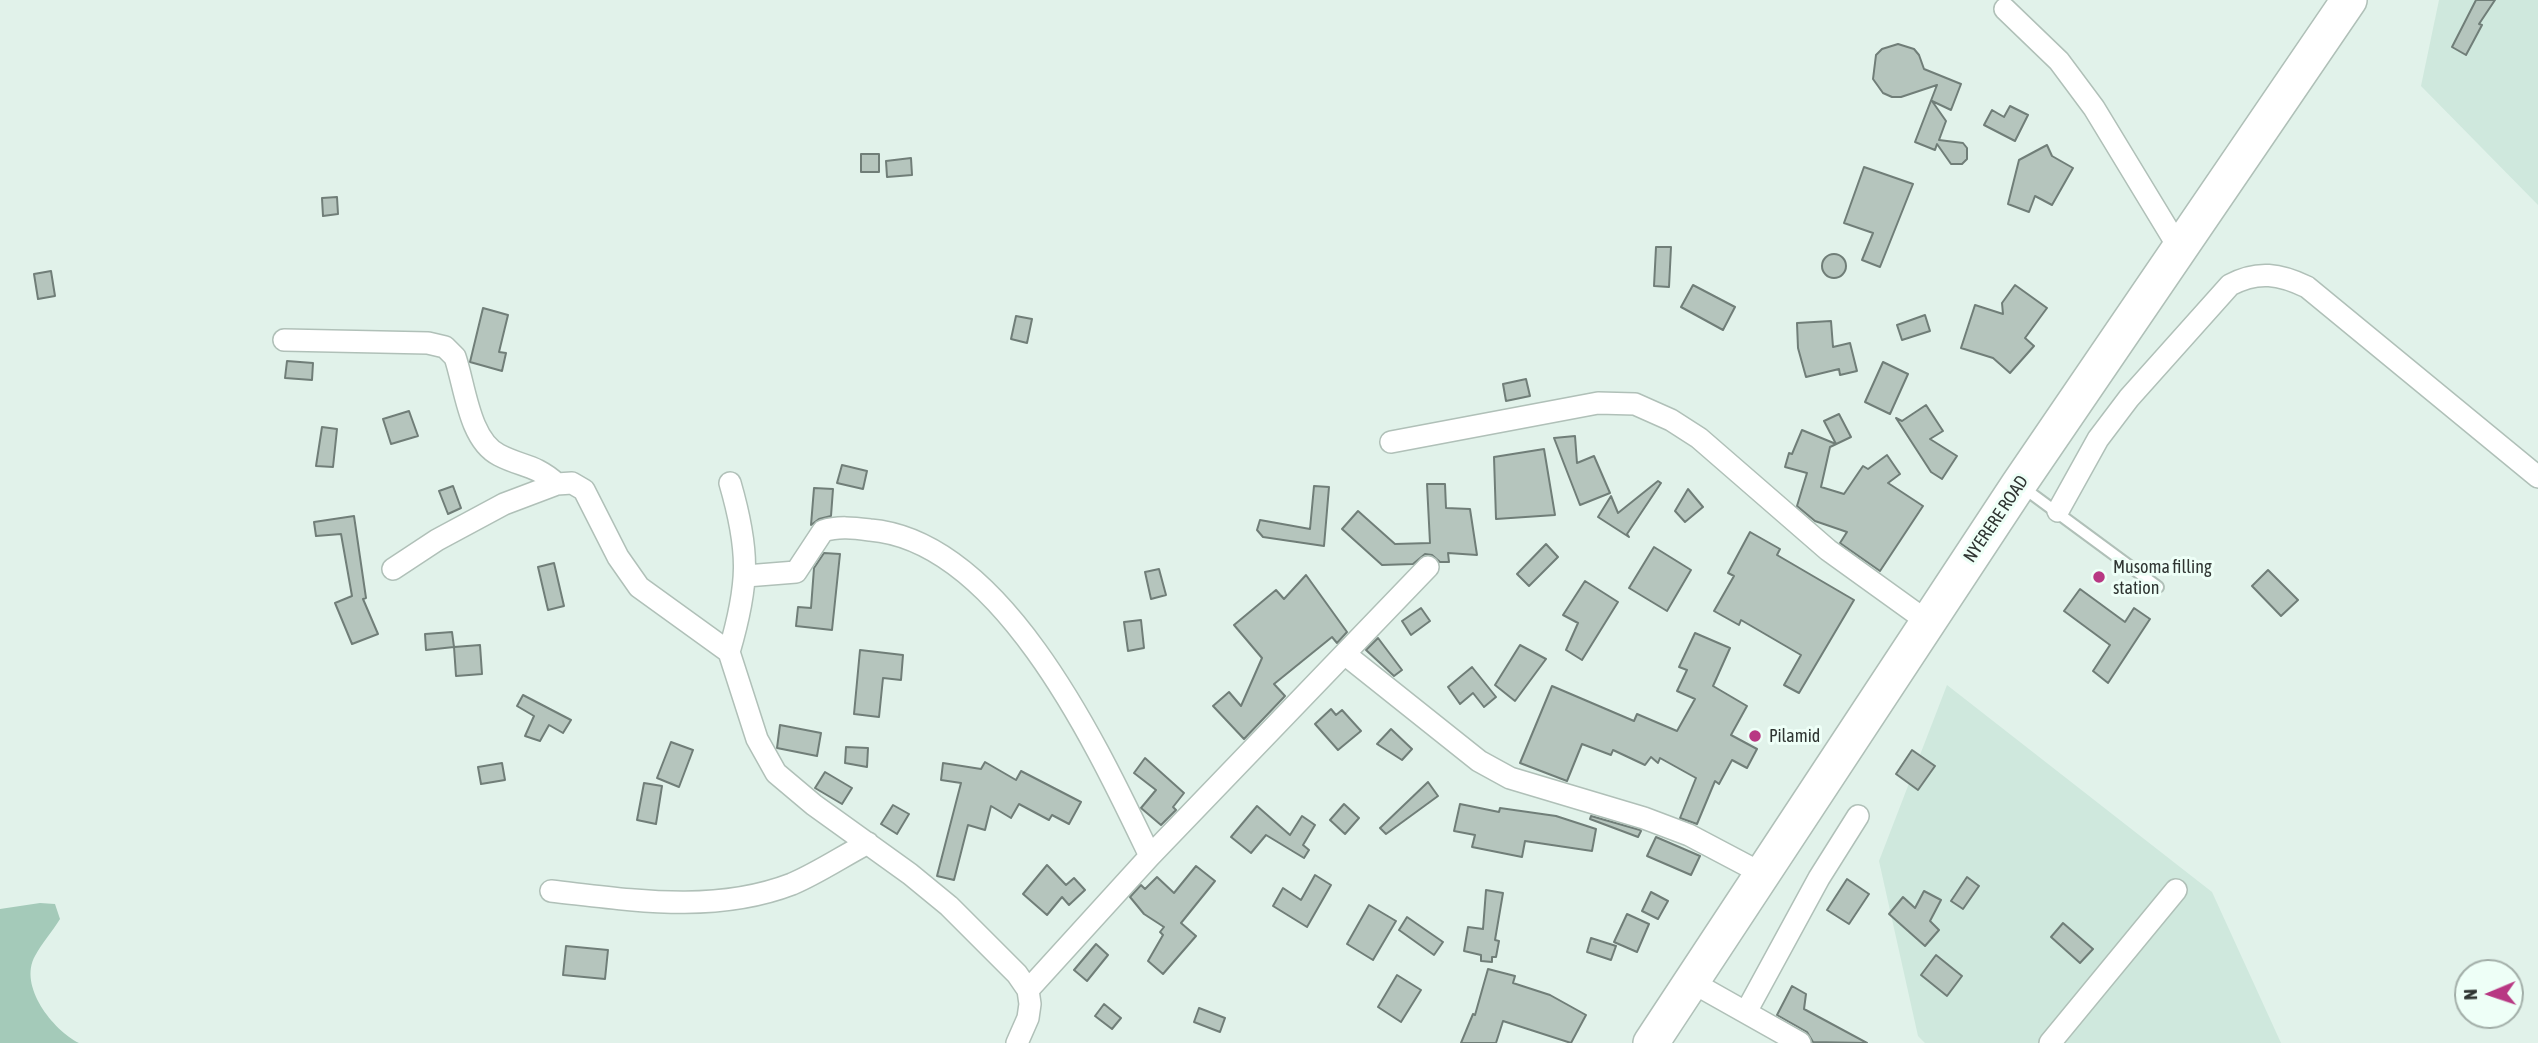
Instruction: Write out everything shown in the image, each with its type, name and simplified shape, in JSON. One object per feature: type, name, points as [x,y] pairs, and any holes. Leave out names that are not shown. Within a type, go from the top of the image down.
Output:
[{"type":"main road","name":"NYERERE ROAD","points":[[1650,1043],[2019,484],[2349,0]]},
{"type":"street","points":[[2006,9],[2059,61],[2094,108],[2179,248]]},
{"type":"street","points":[[2058,511],[2098,439],[2129,398],[2230,285],[2245,277],[2259,274],[2287,277],[2307,287],[2538,477]]},
{"type":"street","points":[[284,340],[428,343],[445,347],[455,357],[486,446],[499,455],[531,465],[557,484]]},
{"type":"street","points":[[1391,442],[1598,402],[1635,404],[1671,420],[1699,438],[1828,550],[1928,622]]},
{"type":"street","points":[[393,569],[473,519],[557,484],[572,483],[584,490],[618,558],[639,587],[729,652]]},
{"type":"street","points":[[730,483],[746,548],[746,576],[729,652],[757,739],[776,773],[814,806],[868,843],[949,906],[986,941],[1028,990],[1028,1018],[1017,1043]]},
{"type":"street","points":[[746,576],[796,572],[823,531],[832,528],[885,531],[907,536],[932,549],[997,602],[1029,640],[1098,751],[1150,856]]},
{"type":"street","points":[[1028,990],[1150,856],[1428,567]]},
{"type":"street","points":[[1346,655],[1479,761],[1510,778],[1644,818],[1689,835],[1762,873]]},
{"type":"street","points":[[1746,1012],[1805,901],[1858,816]]},
{"type":"street","points":[[551,891],[676,904],[729,901],[792,884],[868,843]]},
{"type":"street","points":[[2050,1043],[2176,890]]},
{"type":"street","points":[[1690,981],[1800,1043]]},
{"type":"lane","points":[[2019,484],[2158,587]]},
{"type":"shaded area","points":[[2439,0],[2538,0],[2538,205],[2421,86]]},
{"type":"shaded area","points":[[1947,685],[2212,892],[2281,1043],[1925,1043],[1918,1036],[1879,861]]},
{"type":"shaded area","points":[[40,903],[55,904],[60,919],[35,956],[31,980],[49,1018],[79,1043],[0,1043],[0,909]]},
{"type":"building","points":[[2476,0],[2495,0],[2479,24],[2482,25],[2466,55],[2452,47]]},
{"type":"building","points":[[1898,44],[1914,49],[1924,69],[1961,84],[1951,110],[1932,101],[1946,121],[1939,140],[1963,143],[1967,148],[1967,159],[1962,164],[1951,164],[1937,144],[1935,150],[1915,142],[1937,85],[1901,97],[1892,97],[1883,93],[1873,79],[1876,55],[1882,49]]},
{"type":"building","points":[[2010,106],[2028,115],[2015,141],[1984,125],[1992,110],[2004,117]]},
{"type":"building","points":[[2047,145],[2052,156],[2073,168],[2052,205],[2035,196],[2029,212],[2008,204],[2019,160]]},
{"type":"building","points":[[861,154],[879,154],[879,172],[861,172]]},
{"type":"building","points":[[911,158],[912,175],[887,177],[886,161]]},
{"type":"building","points":[[1864,167],[1913,184],[1880,267],[1862,260],[1873,233],[1844,223]]},
{"type":"building","points":[[337,197],[338,214],[323,216],[322,198]]},
{"type":"building","points":[[1656,247],[1671,247],[1669,287],[1654,286]]},
{"type":"building","points":[[1834,254],[1843,257],[1846,266],[1843,275],[1834,278],[1825,275],[1822,266],[1825,257]]},
{"type":"building","points":[[51,271],[55,296],[38,299],[34,274]]},
{"type":"building","points":[[1693,285],[1735,307],[1723,330],[1681,307]]},
{"type":"building","points":[[2015,285],[2047,308],[2025,338],[2034,346],[2010,373],[1993,358],[1961,348],[1975,305],[2003,314],[2002,303]]},
{"type":"building","points":[[483,308],[508,315],[499,352],[506,353],[502,371],[470,362]]},
{"type":"building","points":[[1925,315],[1930,331],[1902,340],[1897,325]]},
{"type":"building","points":[[1016,316],[1032,319],[1027,343],[1011,339]]},
{"type":"building","points":[[1831,321],[1833,347],[1850,343],[1857,371],[1840,375],[1839,369],[1806,377],[1798,348],[1797,323]]},
{"type":"building","points":[[287,361],[313,363],[312,380],[285,378]]},
{"type":"building","points":[[1883,362],[1908,374],[1890,414],[1865,402]]},
{"type":"building","points":[[1526,379],[1530,396],[1506,401],[1503,384]]},
{"type":"building","points":[[1926,405],[1943,431],[1930,439],[1957,456],[1942,479],[1931,472],[1896,418],[1902,421]]},
{"type":"building","points":[[409,411],[418,436],[391,444],[383,419]]},
{"type":"building","points":[[1839,414],[1851,437],[1830,447],[1821,487],[1844,494],[1863,466],[1868,469],[1887,455],[1900,474],[1888,483],[1923,506],[1880,571],[1840,543],[1847,532],[1815,521],[1797,506],[1807,473],[1785,467],[1789,453],[1792,454],[1802,430],[1836,444],[1824,421]]},
{"type":"building","points":[[322,427],[337,429],[333,467],[316,466]]},
{"type":"building","points":[[1575,436],[1577,463],[1594,456],[1610,493],[1580,505],[1554,438]]},
{"type":"building","points":[[1544,449],[1555,515],[1496,519],[1494,457]]},
{"type":"building","points":[[842,465],[867,471],[863,489],[837,483]]},
{"type":"building","points":[[1658,481],[1661,483],[1627,534],[1629,537],[1598,517],[1611,496],[1618,513]]},
{"type":"building","points":[[1427,484],[1445,484],[1446,508],[1470,509],[1477,555],[1448,553],[1449,562],[1440,562],[1432,555],[1425,554],[1413,564],[1382,565],[1342,529],[1358,511],[1395,544],[1430,543]]},
{"type":"building","points":[[453,486],[461,508],[448,514],[439,491]]},
{"type":"building","points":[[1314,486],[1329,487],[1324,546],[1263,537],[1257,530],[1260,520],[1310,529]]},
{"type":"building","points":[[814,488],[833,489],[831,516],[819,519],[811,525]]},
{"type":"building","points":[[1688,489],[1703,507],[1685,522],[1675,511]]},
{"type":"building","points":[[354,516],[366,598],[363,599],[378,634],[352,644],[335,603],[352,596],[341,534],[316,536],[314,522]]},
{"type":"building","points":[[1750,532],[1780,549],[1777,555],[1854,600],[1799,693],[1784,685],[1801,655],[1741,620],[1739,625],[1714,611],[1734,576],[1728,573]]},
{"type":"building","points":[[1546,544],[1558,557],[1529,586],[1517,574]]},
{"type":"building","points":[[1654,547],[1691,570],[1667,611],[1629,588]]},
{"type":"building","points":[[824,553],[840,554],[832,630],[796,626],[798,607],[811,608],[814,568]]},
{"type":"building","points":[[554,563],[564,606],[548,610],[538,567]]},
{"type":"building","points":[[1159,569],[1166,595],[1151,599],[1145,572]]},
{"type":"building","points":[[2268,570],[2298,600],[2281,616],[2252,586]]},
{"type":"building","points":[[1306,575],[1347,632],[1337,643],[1332,637],[1274,684],[1285,696],[1244,739],[1213,706],[1229,692],[1241,706],[1262,658],[1234,625],[1276,590],[1284,599]]},
{"type":"building","points":[[1585,581],[1618,602],[1582,660],[1566,650],[1578,623],[1563,615]]},
{"type":"building","points":[[2080,589],[2125,622],[2134,608],[2150,619],[2108,683],[2093,671],[2110,645],[2064,611]]},
{"type":"building","points":[[1421,608],[1430,621],[1411,635],[1402,621]]},
{"type":"building","points":[[1141,620],[1144,648],[1128,651],[1124,622]]},
{"type":"building","points":[[452,632],[454,647],[426,650],[425,634]]},
{"type":"building","points":[[1695,633],[1730,648],[1713,686],[1747,706],[1731,735],[1757,749],[1747,768],[1732,760],[1719,784],[1715,781],[1697,824],[1680,818],[1696,778],[1660,758],[1658,763],[1651,757],[1645,765],[1613,750],[1611,755],[1582,744],[1567,781],[1520,763],[1552,686],[1634,721],[1637,714],[1677,731],[1695,699],[1677,691],[1687,670],[1679,667]]},
{"type":"building","points":[[1378,638],[1402,670],[1394,676],[1366,650]]},
{"type":"building","points":[[480,645],[482,674],[456,676],[454,647]]},
{"type":"building","points":[[1520,645],[1546,659],[1515,701],[1495,685]]},
{"type":"building","points":[[860,650],[903,655],[901,680],[883,678],[879,717],[854,714]]},
{"type":"building","points":[[1472,667],[1496,697],[1484,707],[1473,693],[1460,704],[1448,687]]},
{"type":"building","points":[[523,695],[571,720],[563,733],[549,725],[540,741],[525,736],[534,716],[517,706]]},
{"type":"building","points":[[1331,709],[1336,715],[1342,710],[1361,731],[1338,750],[1315,724]]},
{"type":"building","points":[[780,725],[821,733],[817,756],[777,748]]},
{"type":"building","points":[[1391,729],[1412,749],[1402,760],[1377,744]]},
{"type":"building","points":[[671,742],[693,750],[679,787],[657,778]]},
{"type":"building","points":[[846,747],[868,748],[867,767],[845,763]]},
{"type":"building","points":[[1912,750],[1935,766],[1918,790],[1896,774]]},
{"type":"building","points":[[1145,758],[1184,793],[1173,807],[1176,810],[1161,825],[1141,808],[1156,790],[1134,773]]},
{"type":"building","points":[[985,762],[1016,780],[1021,771],[1081,802],[1069,824],[1052,815],[1049,820],[1019,804],[1011,818],[991,806],[985,830],[968,825],[954,880],[937,876],[961,783],[941,780],[943,763],[981,769]]},
{"type":"building","points":[[502,763],[505,780],[481,784],[478,767]]},
{"type":"building","points":[[825,772],[852,788],[842,804],[815,788]]},
{"type":"building","points":[[1428,782],[1438,796],[1386,834],[1380,828]]},
{"type":"building","points":[[644,783],[662,786],[656,824],[637,820]]},
{"type":"building","points":[[1344,804],[1359,818],[1345,834],[1330,820]]},
{"type":"building","points":[[1460,804],[1499,812],[1500,808],[1556,816],[1596,829],[1592,851],[1525,841],[1522,857],[1472,847],[1475,835],[1454,831]]},
{"type":"building","points":[[893,805],[909,814],[897,834],[881,824]]},
{"type":"building","points":[[1257,806],[1290,835],[1302,816],[1315,825],[1303,845],[1309,850],[1304,858],[1266,835],[1251,853],[1231,837]]},
{"type":"building","points":[[1591,816],[1641,831],[1638,837],[1590,819]]},
{"type":"building","points":[[1656,837],[1700,856],[1691,875],[1647,856]]},
{"type":"building","points":[[1047,865],[1066,885],[1074,878],[1085,890],[1069,905],[1062,897],[1047,915],[1023,894]]},
{"type":"building","points":[[1196,866],[1215,881],[1181,923],[1196,936],[1163,974],[1148,961],[1163,935],[1160,932],[1164,927],[1144,914],[1130,897],[1141,885],[1145,889],[1157,877],[1174,893]]},
{"type":"building","points":[[1315,875],[1331,885],[1307,927],[1273,906],[1283,888],[1301,900]]},
{"type":"building","points":[[1967,877],[1979,886],[1963,909],[1951,901]]},
{"type":"building","points":[[1847,879],[1869,894],[1849,924],[1827,910]]},
{"type":"building","points":[[1486,890],[1503,893],[1495,940],[1499,941],[1496,957],[1492,957],[1492,962],[1481,961],[1481,955],[1464,951],[1468,927],[1483,929]]},
{"type":"building","points":[[1924,891],[1941,900],[1930,921],[1939,930],[1925,946],[1889,914],[1903,897],[1915,908]]},
{"type":"building","points":[[1651,892],[1668,901],[1658,919],[1642,911]]},
{"type":"building","points":[[1369,905],[1396,921],[1373,960],[1347,944]]},
{"type":"building","points":[[1627,914],[1649,924],[1637,952],[1614,942]]},
{"type":"building","points":[[1407,917],[1443,942],[1434,955],[1399,930]]},
{"type":"building","points":[[2063,923],[2093,949],[2080,963],[2051,937]]},
{"type":"building","points":[[1591,938],[1616,946],[1611,960],[1587,952]]},
{"type":"building","points":[[1096,944],[1108,955],[1087,981],[1074,970]]},
{"type":"building","points":[[566,946],[608,950],[605,979],[563,975]]},
{"type":"building","points":[[1936,955],[1962,976],[1947,996],[1921,975]]},
{"type":"building","points":[[1488,969],[1515,976],[1513,983],[1550,995],[1586,1015],[1571,1043],[1503,1021],[1496,1043],[1461,1043],[1473,1014],[1475,1015]]},
{"type":"building","points":[[1397,975],[1421,990],[1401,1022],[1378,1007]]},
{"type":"building","points":[[1792,986],[1806,994],[1804,1009],[1867,1043],[1813,1042],[1807,1032],[1777,1015]]},
{"type":"building","points":[[1104,1004],[1121,1018],[1112,1029],[1095,1016]]},
{"type":"building","points":[[1199,1008],[1225,1018],[1220,1032],[1194,1022]]},
{"type":"place","name":"Musoma filling station","points":[[2099,577]]},
{"type":"place","name":"Pilamid","points":[[1755,736]]}]
